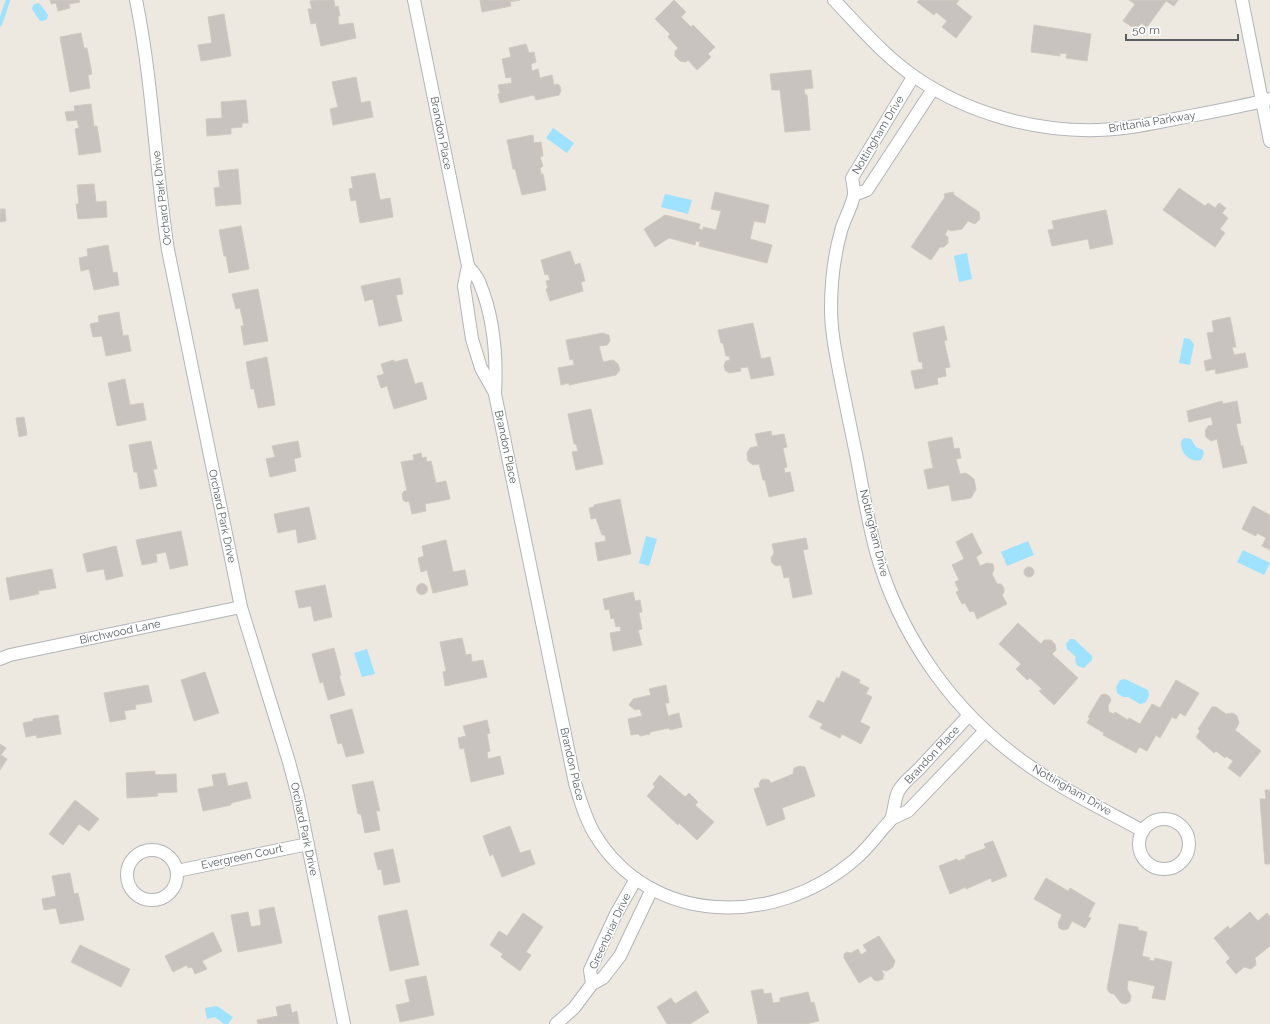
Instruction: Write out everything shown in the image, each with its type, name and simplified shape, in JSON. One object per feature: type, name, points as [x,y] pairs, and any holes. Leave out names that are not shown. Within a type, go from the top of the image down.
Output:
[{"type":"street","name":"Orchard Park Drive","points":[[136,0],[146,54],[161,207],[168,250],[241,608],[289,762],[298,796],[344,1024]]},
{"type":"street","name":"Brandon Place","points":[[414,0],[468,266],[464,286],[472,339],[481,368],[495,394]]},
{"type":"street","name":"Brittania Parkway","points":[[834,0],[880,48],[913,77],[933,89],[966,105],[1018,122],[1071,130],[1098,130],[1131,127],[1266,100]]},
{"type":"street","points":[[1242,0],[1266,100],[1270,141]]},
{"type":"street","name":"Nottingham Drive","points":[[913,77],[852,178],[854,195],[841,230],[834,258],[832,283],[831,309],[833,336],[869,522],[877,555],[888,587],[902,618],[919,648],[938,677],[969,715],[985,731],[1036,770],[1065,788],[1143,831]]},
{"type":"street","name":"Nottingham Drive","points":[[854,195],[867,190],[933,89]]},
{"type":"street","name":"Brandon Place","points":[[468,266],[480,283],[493,334],[496,365],[495,394],[574,783],[582,809],[595,834],[611,856],[636,879],[652,890],[679,900],[706,907],[733,909],[772,903],[806,891],[837,873],[865,850],[891,819],[898,790],[969,715]]},
{"type":"street","name":"Birchwood Lane","points":[[0,659],[10,655],[241,608]]},
{"type":"street","name":"Brandon Place","points":[[891,819],[908,812],[985,731]]},
{"type":"street","points":[[1159,819],[1174,821],[1182,826],[1188,835],[1190,845],[1187,855],[1181,863],[1172,868],[1162,869],[1152,866],[1144,860],[1140,850],[1140,840],[1143,831],[1150,823],[1159,819]]},
{"type":"street","name":"Evergreen Court","points":[[177,871],[308,844]]},
{"type":"street","points":[[150,851],[162,852],[169,857],[174,863],[177,871],[175,887],[170,894],[155,900],[147,900],[139,897],[129,884],[127,876],[132,860],[138,855],[150,851]]},
{"type":"street","name":"Greenbriar Drive","points":[[592,984],[590,970],[616,914],[636,879]]},
{"type":"street","name":"Greenbriar Drive","points":[[556,1024],[574,1008],[592,984],[603,978],[620,956],[652,890]]},
{"type":"water","points":[[37,3],[40,4],[48,15],[47,19],[43,21],[40,21],[32,9],[33,5]]},
{"type":"water","points":[[553,128],[574,143],[567,153],[546,138]]},
{"type":"water","points":[[665,194],[692,200],[688,214],[661,207]]},
{"type":"water","points":[[967,253],[972,279],[959,282],[954,256]]},
{"type":"water","points":[[1184,338],[1190,339],[1194,344],[1190,365],[1179,363]]},
{"type":"water","points":[[1184,438],[1191,439],[1196,447],[1203,450],[1204,454],[1201,460],[1193,460],[1186,456],[1181,445],[1181,441]]},
{"type":"water","points":[[646,536],[657,539],[649,566],[639,563]]},
{"type":"water","points":[[1028,541],[1034,555],[1007,566],[1001,552]]},
{"type":"water","points":[[1243,550],[1270,563],[1264,575],[1237,562]]},
{"type":"water","points":[[1070,639],[1074,639],[1092,656],[1092,660],[1084,668],[1080,667],[1076,663],[1076,657],[1067,649],[1066,644]]},
{"type":"water","points":[[367,649],[375,674],[362,677],[354,653]]},
{"type":"water","points":[[1125,679],[1148,690],[1149,696],[1145,703],[1140,704],[1117,693],[1116,687],[1120,680]]},
{"type":"water","points":[[217,1006],[233,1017],[228,1024],[224,1024],[215,1017],[207,1019],[205,1008]]},
{"type":"building","points":[[50,0],[79,0],[80,2],[69,4],[70,8],[58,11],[56,3],[51,4]]},
{"type":"building","points":[[334,0],[335,7],[338,6],[340,16],[338,16],[339,25],[353,23],[356,38],[321,46],[316,23],[311,24],[308,9],[312,9],[310,1]]},
{"type":"building","points":[[480,0],[520,0],[510,2],[511,6],[482,12]]},
{"type":"building","points":[[674,0],[686,12],[681,17],[691,27],[693,25],[715,47],[708,54],[711,57],[697,70],[688,60],[686,62],[680,61],[675,56],[675,51],[678,48],[668,37],[670,34],[655,19]]},
{"type":"building","points":[[919,0],[959,0],[956,4],[972,17],[956,38],[942,27],[947,21],[936,12],[934,15],[917,2]]},
{"type":"building","points":[[1129,0],[1178,0],[1174,6],[1166,1],[1147,27],[1141,23],[1137,30],[1123,21],[1135,4]]},
{"type":"building","points":[[224,14],[231,56],[201,61],[198,45],[212,43],[208,17]]},
{"type":"building","points":[[1034,25],[1091,34],[1087,61],[1066,58],[1067,54],[1060,53],[1060,56],[1031,52]]},
{"type":"building","points":[[81,33],[84,48],[87,48],[92,74],[88,75],[90,88],[70,92],[60,37]]},
{"type":"building","points":[[526,44],[529,53],[534,52],[536,62],[531,64],[532,71],[538,69],[540,78],[552,75],[554,85],[557,84],[560,86],[561,91],[559,95],[536,100],[534,95],[500,103],[498,85],[512,83],[511,77],[506,78],[502,59],[511,57],[509,48]]},
{"type":"building","points":[[811,70],[813,88],[804,89],[805,95],[807,95],[810,130],[785,132],[780,90],[772,90],[770,74]]},
{"type":"building","points":[[356,77],[361,103],[370,101],[373,117],[333,125],[330,109],[338,107],[332,82]]},
{"type":"building","points":[[246,100],[248,123],[242,123],[242,127],[231,128],[231,134],[207,136],[206,119],[222,118],[221,102]]},
{"type":"building","points":[[91,104],[94,126],[97,126],[101,152],[79,155],[75,129],[79,128],[77,120],[67,121],[65,112],[75,111],[74,106]]},
{"type":"building","points":[[533,135],[534,143],[541,142],[543,156],[540,157],[543,166],[540,168],[541,174],[543,174],[546,190],[522,195],[515,169],[513,169],[507,140]]},
{"type":"building","points":[[238,169],[241,204],[216,206],[214,188],[220,187],[218,171]]},
{"type":"building","points":[[375,173],[380,200],[390,198],[393,217],[360,223],[356,200],[351,201],[349,189],[353,188],[351,177]]},
{"type":"building","points":[[94,184],[96,202],[106,201],[107,217],[78,219],[76,204],[79,204],[77,185]]},
{"type":"building","points":[[1179,188],[1205,206],[1208,203],[1215,208],[1219,203],[1226,208],[1222,213],[1228,218],[1220,229],[1225,233],[1215,247],[1163,210]]},
{"type":"building","points":[[715,192],[769,205],[765,223],[754,221],[750,239],[772,245],[767,263],[699,246],[700,242],[696,241],[695,245],[669,238],[655,247],[644,229],[665,215],[700,224],[699,229],[703,230],[703,227],[716,230],[721,211],[711,209]]},
{"type":"building","points":[[953,192],[954,195],[979,212],[980,219],[975,224],[968,221],[962,229],[951,231],[948,229],[945,235],[948,237],[948,243],[944,247],[940,247],[931,260],[911,247],[945,197],[944,194]]},
{"type":"building","points":[[0,209],[5,209],[6,221],[0,222]]},
{"type":"building","points":[[1106,210],[1113,244],[1090,249],[1088,239],[1052,246],[1048,230],[1054,229],[1052,221]]},
{"type":"building","points":[[241,226],[249,269],[229,273],[219,230]]},
{"type":"building","points":[[108,245],[113,273],[117,272],[119,285],[94,290],[89,269],[81,271],[79,258],[88,256],[87,249]]},
{"type":"building","points":[[570,251],[575,265],[580,263],[585,281],[581,282],[583,291],[550,301],[546,289],[548,288],[546,281],[550,280],[548,274],[545,275],[541,260]]},
{"type":"building","points":[[400,278],[403,294],[396,295],[402,321],[379,326],[373,299],[365,301],[361,286]]},
{"type":"building","points":[[258,289],[268,341],[244,345],[241,326],[244,326],[240,308],[236,309],[232,294]]},
{"type":"building","points":[[119,312],[123,336],[128,335],[131,351],[106,356],[102,336],[93,337],[90,324],[99,322],[98,316]]},
{"type":"building","points":[[1230,317],[1236,347],[1232,347],[1234,355],[1245,353],[1248,367],[1216,374],[1215,369],[1206,371],[1204,361],[1212,359],[1207,333],[1214,332],[1212,321]]},
{"type":"building","points":[[753,323],[761,359],[770,357],[774,375],[751,379],[748,367],[740,368],[741,371],[729,373],[725,370],[724,365],[726,361],[730,360],[729,356],[726,356],[718,330]]},
{"type":"building","points":[[944,326],[947,340],[944,341],[950,367],[945,368],[946,376],[937,378],[938,384],[915,389],[911,371],[923,369],[922,362],[919,362],[913,333]]},
{"type":"building","points":[[603,333],[609,335],[610,341],[607,345],[599,346],[603,362],[613,360],[618,364],[620,370],[616,375],[569,385],[569,383],[561,385],[558,368],[574,365],[573,359],[570,360],[566,340]]},
{"type":"building","points":[[267,357],[275,405],[258,408],[254,389],[251,389],[246,362]]},
{"type":"building","points":[[407,359],[415,384],[422,382],[427,399],[394,409],[387,386],[381,388],[377,376],[384,374],[381,364],[394,360],[394,362]]},
{"type":"building","points":[[125,379],[130,405],[143,403],[146,420],[117,426],[108,383]]},
{"type":"building","points":[[1222,401],[1223,404],[1237,401],[1241,423],[1236,424],[1247,463],[1223,468],[1217,439],[1211,441],[1206,437],[1205,431],[1208,426],[1213,425],[1211,417],[1189,422],[1187,411]]},
{"type":"building","points":[[591,409],[603,464],[576,470],[572,452],[578,451],[576,444],[574,444],[568,414]]},
{"type":"building","points":[[24,417],[27,435],[19,437],[16,418]]},
{"type":"building","points":[[771,431],[772,436],[784,434],[787,447],[783,448],[787,467],[784,468],[785,473],[790,472],[794,491],[769,497],[759,464],[753,465],[748,461],[747,453],[750,448],[758,446],[755,434]]},
{"type":"building","points":[[952,437],[954,449],[959,448],[961,458],[956,459],[960,474],[966,473],[974,479],[976,489],[971,498],[952,501],[949,485],[928,489],[924,470],[933,468],[928,442]]},
{"type":"building","points":[[151,441],[157,469],[153,469],[157,486],[140,489],[137,472],[134,472],[129,445]]},
{"type":"building","points":[[298,441],[301,457],[294,459],[296,471],[270,477],[266,459],[275,457],[272,446]]},
{"type":"building","points":[[421,453],[422,458],[426,457],[427,462],[431,461],[436,483],[446,481],[450,499],[425,504],[426,511],[412,514],[409,501],[406,502],[403,500],[402,494],[404,491],[407,491],[401,462],[414,460],[413,455]]},
{"type":"building","points":[[620,499],[631,554],[598,561],[595,543],[606,541],[605,535],[602,535],[596,518],[591,519],[589,508],[594,507],[594,505]]},
{"type":"building","points":[[1253,506],[1270,515],[1270,550],[1262,546],[1266,538],[1257,533],[1256,536],[1242,529]]},
{"type":"building","points":[[309,507],[316,539],[298,543],[296,529],[278,533],[274,514]]},
{"type":"building","points":[[181,531],[188,565],[170,569],[166,552],[156,554],[157,562],[142,565],[136,540]]},
{"type":"building","points":[[972,533],[982,553],[976,557],[980,566],[987,563],[993,564],[994,569],[992,574],[997,584],[1001,584],[1004,588],[1002,595],[1007,604],[977,619],[974,611],[970,612],[965,603],[962,604],[956,592],[959,591],[955,582],[959,580],[952,565],[964,559],[956,542]]},
{"type":"building","points":[[806,538],[808,549],[803,550],[812,594],[793,598],[789,577],[784,578],[781,565],[776,566],[772,563],[771,558],[774,553],[772,544]]},
{"type":"building","points":[[446,540],[453,572],[465,570],[468,585],[433,593],[427,570],[421,572],[418,558],[424,556],[422,546]]},
{"type":"building","points":[[116,546],[123,576],[106,580],[104,569],[87,572],[83,554]]},
{"type":"building","points":[[1027,567],[1031,567],[1033,568],[1033,576],[1027,577],[1024,574],[1024,570]]},
{"type":"building","points":[[52,569],[56,588],[38,591],[39,594],[10,600],[6,578]]},
{"type":"building","points":[[420,584],[424,584],[426,585],[426,593],[420,594],[417,591],[417,587]]},
{"type":"building","points":[[325,585],[332,617],[314,621],[311,606],[299,608],[295,591]]},
{"type":"building","points":[[633,592],[635,601],[640,600],[642,612],[639,613],[642,629],[638,630],[642,645],[613,651],[610,633],[621,631],[620,626],[616,627],[614,618],[611,619],[609,609],[605,610],[603,599]]},
{"type":"building","points":[[1018,623],[1041,644],[1044,640],[1051,640],[1055,644],[1056,650],[1052,654],[1078,678],[1054,705],[1039,691],[1042,689],[1030,678],[1027,680],[1016,669],[1021,664],[999,644]]},
{"type":"building","points":[[462,638],[466,655],[471,654],[472,662],[483,660],[487,677],[445,686],[443,672],[446,671],[440,642]]},
{"type":"building","points":[[334,648],[341,675],[339,676],[345,695],[328,700],[323,682],[320,683],[312,654]]},
{"type":"building","points":[[842,671],[860,680],[859,683],[869,688],[866,694],[872,697],[860,722],[870,727],[861,744],[842,734],[840,738],[820,728],[823,724],[809,717],[818,700],[824,703],[837,677],[839,679]]},
{"type":"building","points":[[205,672],[219,713],[194,721],[181,680]]},
{"type":"building","points":[[1176,680],[1199,693],[1185,716],[1180,713],[1176,719],[1172,717],[1160,738],[1156,735],[1147,751],[1139,747],[1136,753],[1103,735],[1104,733],[1087,723],[1090,718],[1088,717],[1101,695],[1105,694],[1109,696],[1111,700],[1108,706],[1109,712],[1114,714],[1115,712],[1128,720],[1129,718],[1140,724],[1152,704],[1160,708]]},
{"type":"building","points":[[148,685],[152,702],[135,705],[136,709],[124,711],[126,719],[110,722],[104,693]]},
{"type":"building","points":[[666,685],[669,703],[665,703],[668,716],[679,713],[682,727],[650,732],[650,734],[640,736],[639,734],[631,735],[628,719],[642,716],[640,709],[635,710],[629,705],[633,699],[651,695],[649,689]]},
{"type":"building","points":[[1212,707],[1216,707],[1226,714],[1233,713],[1237,716],[1239,723],[1235,730],[1261,751],[1240,777],[1228,768],[1233,761],[1226,756],[1225,758],[1216,751],[1214,753],[1196,737],[1200,731],[1198,729]]},
{"type":"building","points":[[352,709],[364,753],[346,757],[342,743],[338,744],[330,715]]},
{"type":"building","points":[[58,715],[61,734],[37,738],[36,735],[26,737],[23,723],[33,721],[33,719]]},
{"type":"building","points":[[487,720],[490,733],[487,734],[490,751],[487,752],[488,759],[500,756],[504,774],[471,782],[464,748],[460,749],[458,738],[466,736],[463,726]]},
{"type":"building","points":[[0,744],[6,748],[1,755],[7,759],[0,770]]},
{"type":"building","points":[[800,766],[805,767],[815,796],[782,808],[785,819],[767,826],[754,789],[760,787],[759,784],[761,780],[769,780],[771,783],[793,774],[794,768]]},
{"type":"building","points":[[155,771],[155,775],[176,774],[177,792],[157,793],[158,796],[127,798],[126,773]]},
{"type":"building","points":[[225,773],[228,786],[247,782],[251,798],[231,803],[231,805],[203,811],[198,789],[214,786],[212,775]]},
{"type":"building","points":[[660,775],[685,797],[689,793],[698,802],[695,805],[714,822],[697,840],[679,823],[678,825],[647,796],[655,787],[653,784]]},
{"type":"building","points":[[373,781],[380,811],[376,811],[380,830],[365,833],[361,814],[358,814],[352,785]]},
{"type":"building","points":[[1265,790],[1270,790],[1270,864],[1265,864],[1260,799],[1266,799]]},
{"type":"building","points":[[75,800],[99,819],[89,831],[79,824],[63,845],[49,834]]},
{"type":"building","points":[[510,826],[520,853],[530,850],[535,864],[502,877],[493,854],[490,856],[483,836]]},
{"type":"building","points":[[993,841],[1007,876],[992,882],[991,878],[950,894],[939,866],[957,859],[958,861],[966,858],[965,856],[986,848],[984,844]]},
{"type":"building","points":[[393,849],[400,882],[384,885],[381,869],[378,870],[374,853]]},
{"type":"building","points":[[70,873],[74,894],[78,893],[84,920],[60,924],[56,908],[44,910],[42,899],[56,896],[52,876]]},
{"type":"building","points":[[1046,878],[1068,891],[1070,888],[1095,903],[1088,917],[1091,918],[1085,928],[1072,921],[1068,929],[1063,930],[1059,928],[1058,923],[1062,915],[1034,899]]},
{"type":"building","points":[[274,907],[282,943],[238,952],[231,915],[248,912],[251,927],[261,925],[259,910]]},
{"type":"building","points":[[407,910],[419,965],[390,971],[378,916]]},
{"type":"building","points":[[1250,912],[1258,921],[1267,913],[1270,917],[1270,946],[1255,958],[1256,965],[1251,969],[1244,967],[1236,974],[1226,962],[1230,958],[1214,938],[1228,926],[1230,929]]},
{"type":"building","points":[[523,913],[543,927],[526,952],[531,955],[520,971],[501,957],[503,954],[490,945],[499,931],[507,936]]},
{"type":"building","points":[[1119,924],[1138,927],[1138,930],[1147,932],[1142,956],[1150,958],[1149,960],[1154,961],[1155,958],[1172,962],[1165,1000],[1152,998],[1155,986],[1128,980],[1127,989],[1131,996],[1130,1001],[1126,1004],[1121,1003],[1114,994],[1110,993],[1107,989]]},
{"type":"building","points":[[213,932],[222,951],[202,961],[207,969],[195,974],[192,967],[188,968],[187,965],[173,972],[165,956]]},
{"type":"building","points":[[879,936],[895,961],[893,967],[887,971],[881,970],[884,974],[883,979],[878,981],[874,980],[871,976],[859,983],[844,958],[844,954],[847,952],[851,953],[858,949],[861,955],[867,951],[863,945]]},
{"type":"building","points":[[80,945],[130,969],[121,987],[71,962]]},
{"type":"building","points":[[426,976],[434,1015],[400,1022],[396,1005],[410,1002],[405,980]]},
{"type":"building","points":[[763,989],[764,994],[771,993],[773,1003],[780,1002],[780,998],[808,992],[811,1003],[814,1002],[819,1021],[806,1024],[758,1024],[751,991]]},
{"type":"building","points":[[696,991],[709,1012],[690,1024],[667,1024],[657,1007],[671,998],[675,1004]]},
{"type":"building","points":[[290,1004],[292,1013],[297,1011],[299,1024],[258,1024],[257,1020],[278,1016],[276,1007]]},
{"type":"waterway","points":[[0,24],[8,0]]}]
